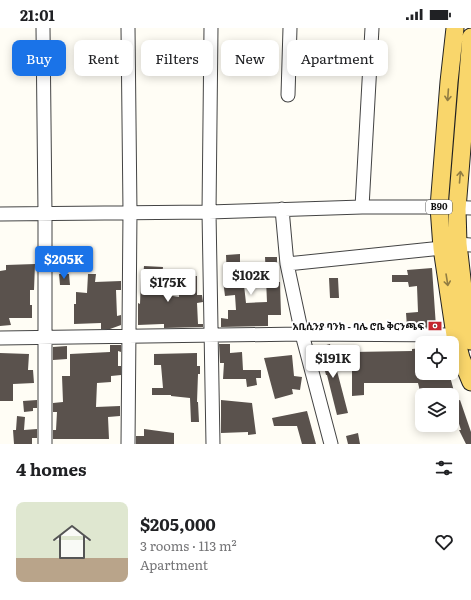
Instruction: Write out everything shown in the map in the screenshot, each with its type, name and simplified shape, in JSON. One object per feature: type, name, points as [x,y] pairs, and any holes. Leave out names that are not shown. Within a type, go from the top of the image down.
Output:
[{"type":"main road","name":"B90","points":[[455,28],[439,207],[457,246]]},
{"type":"main road","name":"B90","points":[[471,37],[464,208],[457,246],[466,335],[461,358],[471,382]]},
{"type":"street","points":[[43,28],[46,337],[45,444]]},
{"type":"street","points":[[128,28],[130,212],[128,444]]},
{"type":"street","points":[[212,28],[209,212],[213,444]]},
{"type":"street","points":[[288,95],[290,28]]},
{"type":"street","points":[[362,207],[372,28]]},
{"type":"street","points":[[0,214],[209,212],[362,207],[464,208]]},
{"type":"street","points":[[282,209],[287,264],[302,334],[331,444]]},
{"type":"street","points":[[287,264],[457,246]]},
{"type":"street","points":[[0,338],[302,334],[466,335]]},
{"type":"building","points":[[240,254],[240,286],[244,285],[246,303],[267,302],[265,257],[277,257],[277,282],[280,282],[281,315],[268,315],[268,326],[221,327],[221,318],[228,319],[228,310],[236,310],[235,295],[225,296],[223,280],[227,280],[226,255]]},
{"type":"building","points":[[35,264],[34,290],[30,290],[32,318],[9,318],[11,325],[0,326],[0,271],[6,270],[6,265]]},
{"type":"building","points":[[144,266],[163,267],[162,276],[155,275],[155,293],[179,297],[179,295],[185,295],[184,276],[197,276],[197,295],[202,295],[203,302],[197,303],[198,324],[203,324],[203,327],[164,328],[164,324],[138,325],[138,303],[140,304],[141,277],[143,278]]},
{"type":"building","points":[[432,268],[436,327],[407,327],[406,313],[418,312],[417,286],[409,287],[408,282],[392,282],[392,275],[408,275],[407,270]]},
{"type":"building","points":[[59,274],[69,274],[70,285],[60,285]]},
{"type":"building","points":[[88,274],[96,274],[95,282],[121,281],[121,290],[116,290],[117,316],[121,315],[121,325],[110,329],[101,329],[101,323],[74,324],[74,304],[76,304],[76,292],[87,293]]},
{"type":"building","points":[[329,278],[338,278],[339,298],[330,298]]},
{"type":"building","points":[[219,344],[230,344],[230,353],[242,352],[243,370],[261,370],[261,378],[256,378],[257,385],[247,387],[246,379],[223,379],[224,363],[220,363]]},
{"type":"building","points":[[330,344],[348,413],[337,415],[319,347]]},
{"type":"building","points":[[110,345],[121,345],[121,352],[118,351],[118,366],[121,366],[121,375],[111,376],[111,382],[97,383],[96,407],[120,406],[120,416],[108,417],[109,439],[53,439],[53,430],[56,430],[57,412],[53,412],[53,403],[63,402],[62,376],[70,376],[70,354],[110,352]]},
{"type":"building","points":[[67,346],[67,359],[53,360],[53,347]]},
{"type":"building","points":[[412,349],[415,349],[415,380],[451,380],[453,388],[419,388],[418,383],[364,383],[364,395],[352,396],[352,352],[412,351]]},
{"type":"building","points":[[0,353],[29,354],[28,370],[33,370],[34,383],[13,384],[13,401],[0,401]]},
{"type":"building","points":[[197,353],[197,366],[200,366],[200,374],[198,374],[197,402],[199,422],[191,422],[190,398],[171,395],[152,395],[152,388],[163,388],[161,365],[154,365],[154,354]]},
{"type":"building","points":[[292,355],[294,376],[302,377],[300,390],[292,389],[293,394],[275,399],[264,358]]},
{"type":"building","points":[[37,400],[37,408],[33,408],[33,411],[24,412],[23,401]]},
{"type":"building","points":[[221,400],[252,403],[256,434],[248,435],[248,432],[221,433]]},
{"type":"building","points":[[459,400],[471,432],[471,444],[466,444],[459,430],[461,430],[459,424]]},
{"type":"building","points":[[307,411],[316,444],[302,444],[297,426],[274,426],[272,418]]},
{"type":"building","points":[[17,416],[25,417],[24,430],[37,429],[37,438],[32,438],[32,444],[14,444],[13,430],[16,430]]},
{"type":"building","points":[[144,429],[174,433],[174,444],[136,444],[136,436],[144,436]]},
{"type":"building","points":[[358,433],[360,444],[348,444],[346,436]]},
{"type":"place","name":"አቢሲንያ ባንክ - ባሌ ሮቤ ቅርንጫፍ","points":[[435,326]]}]
